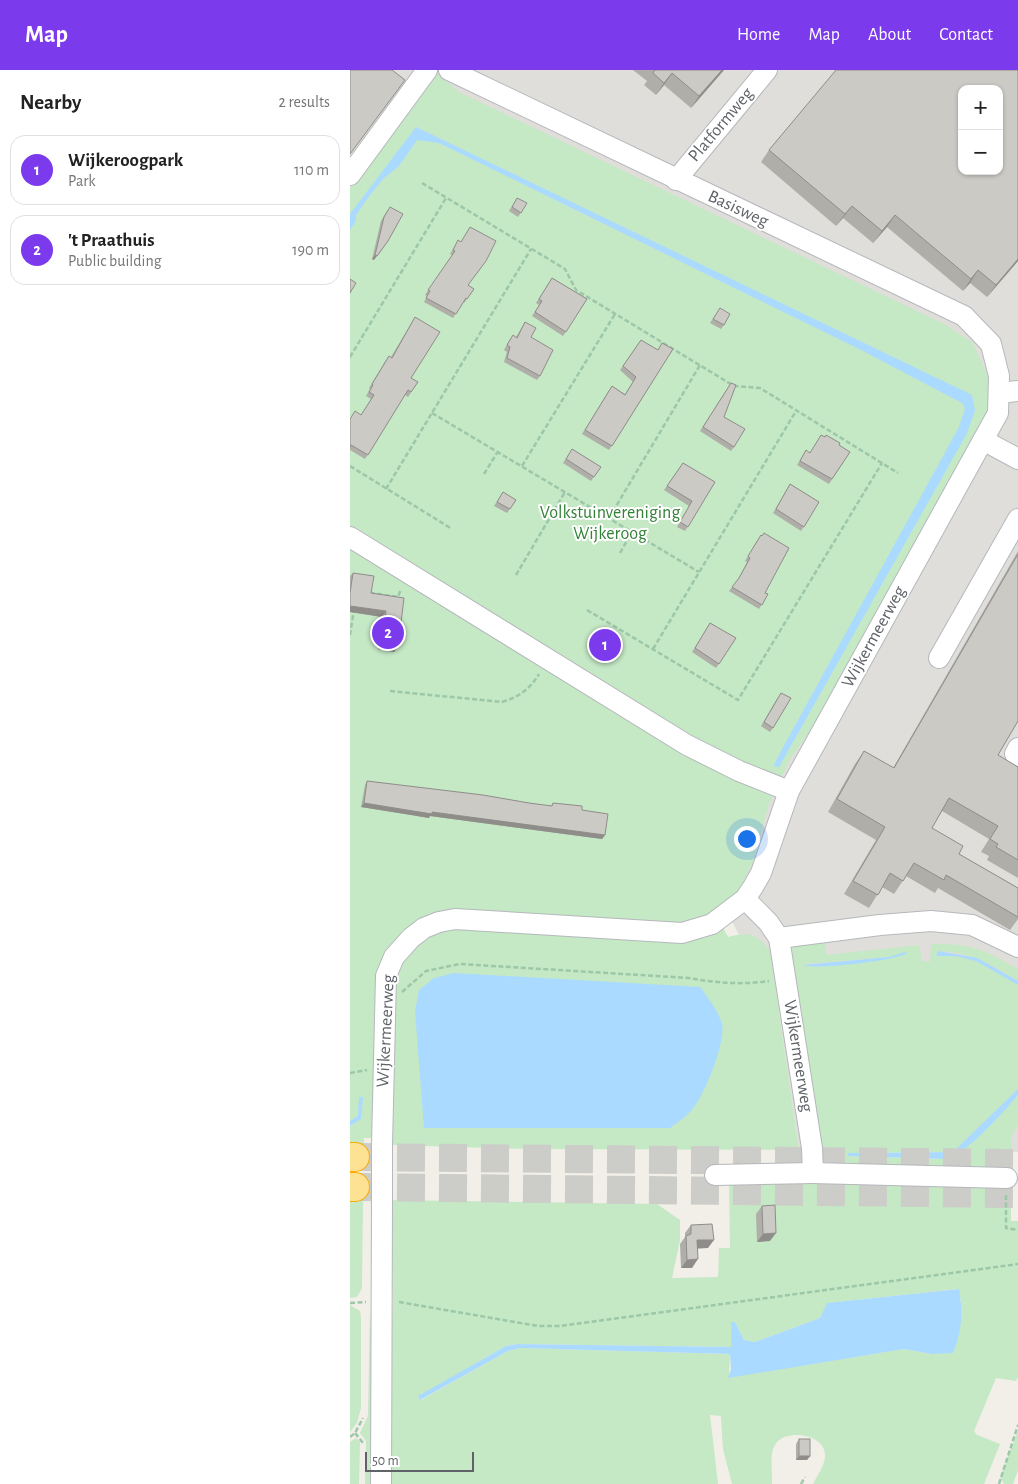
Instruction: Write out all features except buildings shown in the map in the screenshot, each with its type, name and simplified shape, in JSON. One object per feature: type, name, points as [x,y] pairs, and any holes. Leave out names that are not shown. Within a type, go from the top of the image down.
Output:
[{"type":"street","points":[[350,175],[427,70]]},
{"type":"street","name":"Basisweg","points":[[449,70],[964,316],[991,344],[1005,387]]},
{"type":"street","name":"Platformweg","points":[[676,180],[767,70]]},
{"type":"street","name":"Wijkermeerweg","points":[[381,1484],[382,1145],[386,976],[401,947],[424,928],[439,922],[455,919],[682,933],[712,924],[745,899],[760,873],[788,791],[998,413],[1005,387]]},
{"type":"street","points":[[983,440],[1018,459]]},
{"type":"street","points":[[939,658],[1018,519]]},
{"type":"street","points":[[350,537],[687,745],[739,772],[788,791]]},
{"type":"street","points":[[1018,748],[1015,754],[1018,756]]},
{"type":"street","name":"Wijkermeerweg","points":[[745,899],[768,922],[780,938],[810,1139],[813,1173]]},
{"type":"street","points":[[780,938],[880,925],[931,921],[972,925],[1018,947]]},
{"type":"street","points":[[715,1175],[813,1173],[1007,1178]]},
{"type":"path","points":[[422,183],[565,269],[576,290],[615,314],[734,386],[760,388],[898,473]]},
{"type":"path","points":[[350,357],[446,198]]},
{"type":"path","points":[[386,488],[531,249]]},
{"type":"path","points":[[522,467],[615,314]]},
{"type":"path","points":[[608,518],[700,365]]},
{"type":"path","points":[[653,649],[796,410]]},
{"type":"path","points":[[432,413],[700,572]]},
{"type":"path","points":[[484,474],[497,452]]},
{"type":"path","points":[[587,610],[738,700],[882,463]]},
{"type":"path","points":[[350,466],[452,529]]},
{"type":"path","points":[[516,575],[565,492]]},
{"type":"path","points":[[620,553],[632,532]]},
{"type":"path","points":[[370,601],[372,593],[398,597]]},
{"type":"path","points":[[350,635],[355,602]]},
{"type":"path","points":[[390,692],[502,702],[517,697],[532,685],[542,669]]},
{"type":"path","points":[[399,995],[426,971],[460,964],[689,978],[706,981],[755,983],[786,978]]},
{"type":"path","points":[[1007,1178],[1006,1228],[1018,1230]]},
{"type":"path","points":[[350,1303],[383,1301],[416,1303],[538,1326],[560,1326],[1018,1264]]},
{"type":"path","points":[[999,1484],[1018,1425]]},
{"type":"path","points":[[355,1433],[363,1441],[363,1450]]},
{"type":"path","points":[[801,1484],[805,1477]]},
{"type":"shaded area","points":[[350,70],[1018,70],[1018,1152],[799,1150],[779,1013],[718,894],[350,202]]},
{"type":"green space","name":"Volkstuinvereniging Wijkeroog","points":[[435,72],[459,92],[946,325],[973,343],[989,379],[993,393],[988,419],[817,721],[790,759],[769,804],[753,862],[735,897],[714,911],[728,937],[752,935],[770,950],[799,1150],[528,1149],[392,1145],[391,1138],[364,1138],[364,1145],[350,1145],[350,1126],[353,1125],[350,1122],[350,188]]},
{"type":"green space","points":[[825,942],[826,955],[919,945],[922,961],[930,962],[931,944],[967,946],[986,952],[1018,969],[1018,981],[990,965],[971,957],[938,951],[936,956],[955,956],[976,961],[1018,985],[1018,1089],[953,1152],[848,1153],[847,1156],[944,1159],[955,1157],[1018,1095],[1018,1124],[1011,1138],[1013,1171],[836,1167],[822,1150],[815,1123],[789,959],[794,944]],"holes":[[[889,957],[816,967],[804,965]]]},
{"type":"green space","points":[[729,1182],[1011,1184],[1011,1221],[1018,1221],[1018,1377],[1016,1381],[996,1378],[974,1431],[977,1435],[1000,1444],[984,1484],[813,1484],[824,1463],[824,1449],[813,1438],[797,1435],[782,1438],[774,1446],[772,1484],[732,1484],[723,1449],[721,1416],[710,1415],[718,1484],[388,1484],[389,1364],[393,1305],[391,1200],[657,1204],[680,1220],[680,1240],[672,1278],[718,1277],[719,1248],[730,1248]],"holes":[[[958,1289],[961,1301],[931,1354],[904,1349],[729,1377],[730,1354],[520,1348],[508,1351],[421,1400],[418,1397],[506,1346],[517,1344],[731,1347],[735,1322],[744,1340],[755,1342],[820,1318],[828,1303]]]},
{"type":"green space","points":[[350,1200],[363,1200],[362,1288],[357,1297],[350,1298]]},
{"type":"green space","points":[[350,1305],[360,1311],[361,1317],[361,1408],[357,1423],[350,1432]]},
{"type":"green space","points":[[370,1310],[373,1375],[372,1484],[365,1484],[366,1441],[360,1433],[368,1416]]},
{"type":"green space","points":[[1018,1431],[1018,1470],[1013,1484],[1004,1484],[1000,1477]]},
{"type":"green space","points":[[356,1438],[360,1442],[359,1484],[350,1484],[350,1442]]},
{"type":"water","points":[[416,127],[972,395],[975,411],[966,435],[779,767],[774,765],[781,751],[959,427],[965,408],[962,403],[861,350],[439,143],[417,140],[399,166],[383,179],[370,195],[356,215],[356,221],[350,230],[350,214]]},
{"type":"water","points":[[938,951],[977,958],[1018,981],[1018,985],[976,961],[955,956],[936,956]]},
{"type":"water","points":[[907,953],[888,959],[855,964],[803,965],[889,957]]},
{"type":"water","points":[[454,973],[700,987],[715,1009],[722,1024],[721,1044],[707,1084],[695,1106],[670,1128],[424,1128],[415,1012],[419,990],[434,978]]},
{"type":"water","points":[[1018,1089],[1018,1095],[994,1122],[973,1142],[953,1156],[944,1159],[847,1156],[848,1153],[953,1152]]},
{"type":"water","points":[[359,1097],[363,1097],[361,1119],[350,1126],[350,1121],[358,1116]]},
{"type":"water","points":[[959,1289],[961,1321],[953,1353],[931,1354],[904,1349],[728,1378],[731,1369],[730,1354],[520,1348],[508,1351],[420,1400],[418,1396],[506,1346],[517,1344],[731,1347],[731,1322],[735,1322],[744,1340],[755,1342],[820,1318],[827,1303]]},
{"type":"tunnel","points":[[355,1157],[1018,1163]]},
{"type":"tunnel","points":[[355,1187],[1018,1194]]},
{"type":"place","name":"'t Praathuis","points":[[388,633]]},
{"type":"place","name":"Wijkeroogpark","points":[[605,645]]}]
